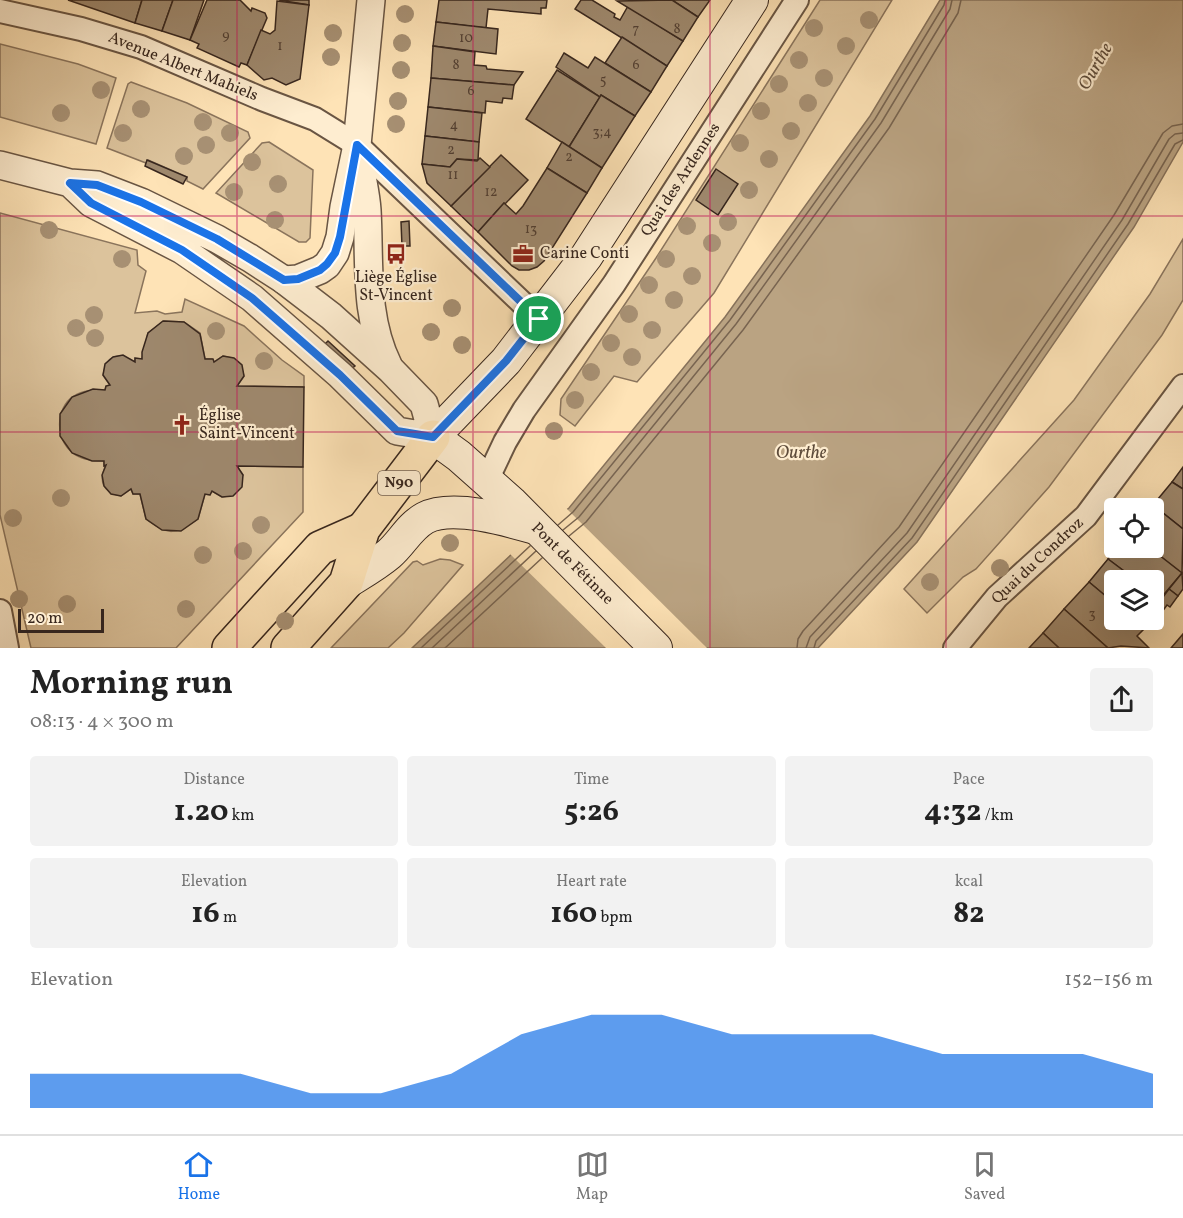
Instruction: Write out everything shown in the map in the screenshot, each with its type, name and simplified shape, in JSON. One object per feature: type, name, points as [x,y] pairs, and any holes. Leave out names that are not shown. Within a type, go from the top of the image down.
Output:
[{"type":"main road","points":[[433,437],[506,361],[586,257],[752,0]]},
{"type":"main road","name":"Pont de Fétinne","points":[[433,437],[487,480],[656,648]]},
{"type":"main road","name":"N90","points":[[288,648],[346,583],[363,529],[433,437]]},
{"type":"main road","points":[[346,583],[390,553],[412,528],[426,517],[438,514],[470,514],[495,517],[536,528]]},
{"type":"main road","points":[[229,648],[320,548],[363,529]]},
{"type":"street","points":[[284,280],[298,279],[320,270],[335,253],[340,237],[357,145],[370,0]]},
{"type":"street","name":"Quai des Ardennes","points":[[487,480],[505,442],[524,410],[615,284],[797,0]]},
{"type":"street","name":"Avenue Albert Mahiels","points":[[0,11],[81,29],[141,47],[315,119],[357,145],[539,319]]},
{"type":"street","points":[[357,145],[367,208],[369,296],[381,350],[391,370]]},
{"type":"street","points":[[0,165],[70,183],[97,185],[141,202],[217,239],[284,280],[330,316],[391,370],[424,404],[433,437],[397,431],[313,351],[252,298],[182,250],[91,203],[70,183]]},
{"type":"street","name":"Quai du Condroz","points":[[956,648],[997,597],[1086,516],[1183,386]]},
{"type":"street","points":[[0,612],[7,648]]},
{"type":"shaded area","points":[[820,0],[892,0],[714,293],[637,382],[614,376],[575,426],[560,415],[561,399],[656,258]]},
{"type":"shaded area","points":[[0,44],[78,64],[116,78],[96,144],[0,117]]},
{"type":"shaded area","points":[[131,82],[187,103],[248,132],[250,138],[203,189],[187,181],[187,177],[148,160],[146,163],[107,148],[128,84]]},
{"type":"shaded area","points":[[269,142],[313,170],[310,238],[306,242],[299,242],[216,193],[262,143]]},
{"type":"shaded area","points":[[0,213],[137,250],[138,265],[146,271],[135,313],[182,312],[185,299],[244,326],[304,376],[304,387],[237,386],[244,376],[237,361],[223,356],[214,362],[212,359],[205,359],[200,333],[184,322],[164,321],[148,333],[142,359],[135,358],[135,362],[118,356],[110,359],[103,375],[110,385],[106,386],[105,390],[78,394],[63,408],[60,432],[67,447],[80,457],[104,461],[106,465],[102,481],[106,489],[121,496],[131,489],[133,494],[140,494],[146,519],[166,531],[177,531],[198,519],[205,494],[210,495],[212,491],[222,497],[233,495],[243,475],[237,466],[303,467],[303,512],[176,648],[31,648],[0,515]]},
{"type":"shaded area","points":[[1183,239],[1183,300],[1162,335],[1049,487],[976,569],[963,577],[927,613],[904,589],[1074,400],[1150,294]]},
{"type":"shaded area","points":[[440,559],[463,565],[404,633],[388,648],[331,648],[413,562],[417,561],[423,565]]},
{"type":"water","name":"Ourthe","points":[[940,0],[1183,0],[1183,142],[1134,227],[917,542],[818,648],[412,648],[514,552],[569,508],[725,317],[870,116]]},
{"type":"pier","points":[[565,507],[707,648],[606,648],[510,554]]},
{"type":"building","points":[[68,0],[142,0],[135,23]]},
{"type":"building","points":[[142,0],[173,0],[162,31],[135,23]]},
{"type":"building","points":[[173,0],[204,0],[190,40],[162,31]]},
{"type":"building","points":[[207,0],[240,0],[251,11],[252,8],[265,13],[267,18],[247,65],[241,63],[239,67],[197,48],[199,44],[190,40]]},
{"type":"building","points":[[279,0],[309,0],[309,5]]},
{"type":"building","points":[[439,0],[547,0],[546,8],[541,8],[541,14],[488,9],[486,28],[436,22]]},
{"type":"building","points":[[581,0],[592,0],[615,14],[614,17],[620,20],[628,6],[683,41],[667,66],[575,9]]},
{"type":"building","points":[[672,0],[710,0],[698,17]]},
{"type":"building","points":[[672,0],[698,17],[683,41],[617,1]]},
{"type":"building","points":[[277,1],[309,5],[300,79],[286,85],[272,78],[264,80],[247,65],[261,30],[270,34],[275,30]]},
{"type":"building","points":[[436,22],[498,29],[496,54],[433,46]]},
{"type":"building","points":[[622,37],[667,66],[651,92],[605,63]]},
{"type":"building","points":[[433,46],[475,52],[474,65],[486,66],[487,69],[523,72],[514,85],[431,78]]},
{"type":"building","points":[[564,53],[588,68],[595,57],[651,92],[635,116],[601,95],[600,97],[556,67]]},
{"type":"building","points":[[557,70],[600,97],[569,147],[526,119]]},
{"type":"building","points":[[431,78],[514,85],[512,99],[503,98],[502,103],[486,101],[485,113],[428,107]]},
{"type":"building","points":[[601,95],[635,116],[602,168],[569,147]]},
{"type":"building","points":[[428,107],[482,113],[479,142],[425,136]]},
{"type":"building","points":[[425,136],[479,142],[478,160],[457,159],[450,167],[422,164]]},
{"type":"building","points":[[562,142],[602,168],[587,193],[547,168]]},
{"type":"building","points":[[501,155],[528,180],[478,232],[451,206]]},
{"type":"building","points":[[480,158],[490,167],[451,206],[427,183],[422,164],[450,167],[457,159],[477,161]]},
{"type":"building","points":[[147,160],[187,177],[183,184],[145,166]]},
{"type":"building","points":[[547,168],[587,193],[544,261],[529,270],[519,270],[512,266],[478,232],[504,203],[516,214]]},
{"type":"building","points":[[716,169],[738,184],[718,215],[696,200]]},
{"type":"building","points":[[409,221],[410,246],[402,246],[401,222]]},
{"type":"building","name":"Église Saint-Vincent","points":[[163,321],[184,322],[200,334],[205,359],[213,359],[214,362],[223,356],[234,358],[242,365],[244,376],[237,386],[304,387],[303,467],[237,466],[243,475],[242,487],[233,496],[222,497],[212,491],[210,495],[205,494],[198,519],[181,531],[162,530],[146,519],[140,494],[133,494],[131,489],[121,496],[111,494],[104,486],[102,475],[106,465],[104,466],[104,461],[92,461],[72,453],[60,436],[60,414],[72,397],[93,389],[105,390],[106,386],[110,385],[103,375],[105,364],[113,357],[123,355],[135,362],[135,358],[142,359],[148,333]]},
{"type":"building","points":[[328,341],[355,366],[350,370],[324,345]]},
{"type":"building","points":[[1183,467],[1183,489],[1172,482]]},
{"type":"building","points":[[1172,482],[1183,489],[1183,529],[1164,514],[1164,498],[1159,498]]},
{"type":"building","points":[[1164,514],[1183,529],[1182,574],[1162,558]]},
{"type":"building","points":[[1163,558],[1182,573],[1164,594],[1164,570],[1123,570],[1108,559]]},
{"type":"building","points":[[1108,559],[1123,570],[1104,570],[1104,595],[1089,582]]},
{"type":"building","points":[[1182,573],[1183,589],[1178,596],[1169,589]]},
{"type":"building","points":[[1089,582],[1104,595],[1104,630],[1143,630],[1137,636],[1149,648],[1121,646],[1108,648],[1064,609]]},
{"type":"building","points":[[1169,589],[1178,596],[1170,607],[1167,605],[1164,609],[1164,596]]},
{"type":"building","points":[[1064,609],[1108,648],[1059,648],[1043,633]]},
{"type":"building","points":[[1043,633],[1059,648],[1029,648]]},
{"type":"building","points":[[1183,634],[1183,648],[1171,648]]},
{"type":"place","name":"Liège Église St-Vincent","points":[[396,254]]},
{"type":"place","name":"Carine Conti","points":[[523,254]]},
{"type":"place","name":"Église Saint-Vincent","points":[[182,425]]},
{"type":"route","points":[[357,145],[539,319],[506,361],[433,437],[397,431],[340,375],[252,298],[182,250],[110,215],[91,203],[70,183],[97,185],[141,202],[217,239],[284,280],[298,279],[320,270],[335,253],[357,145]]}]
